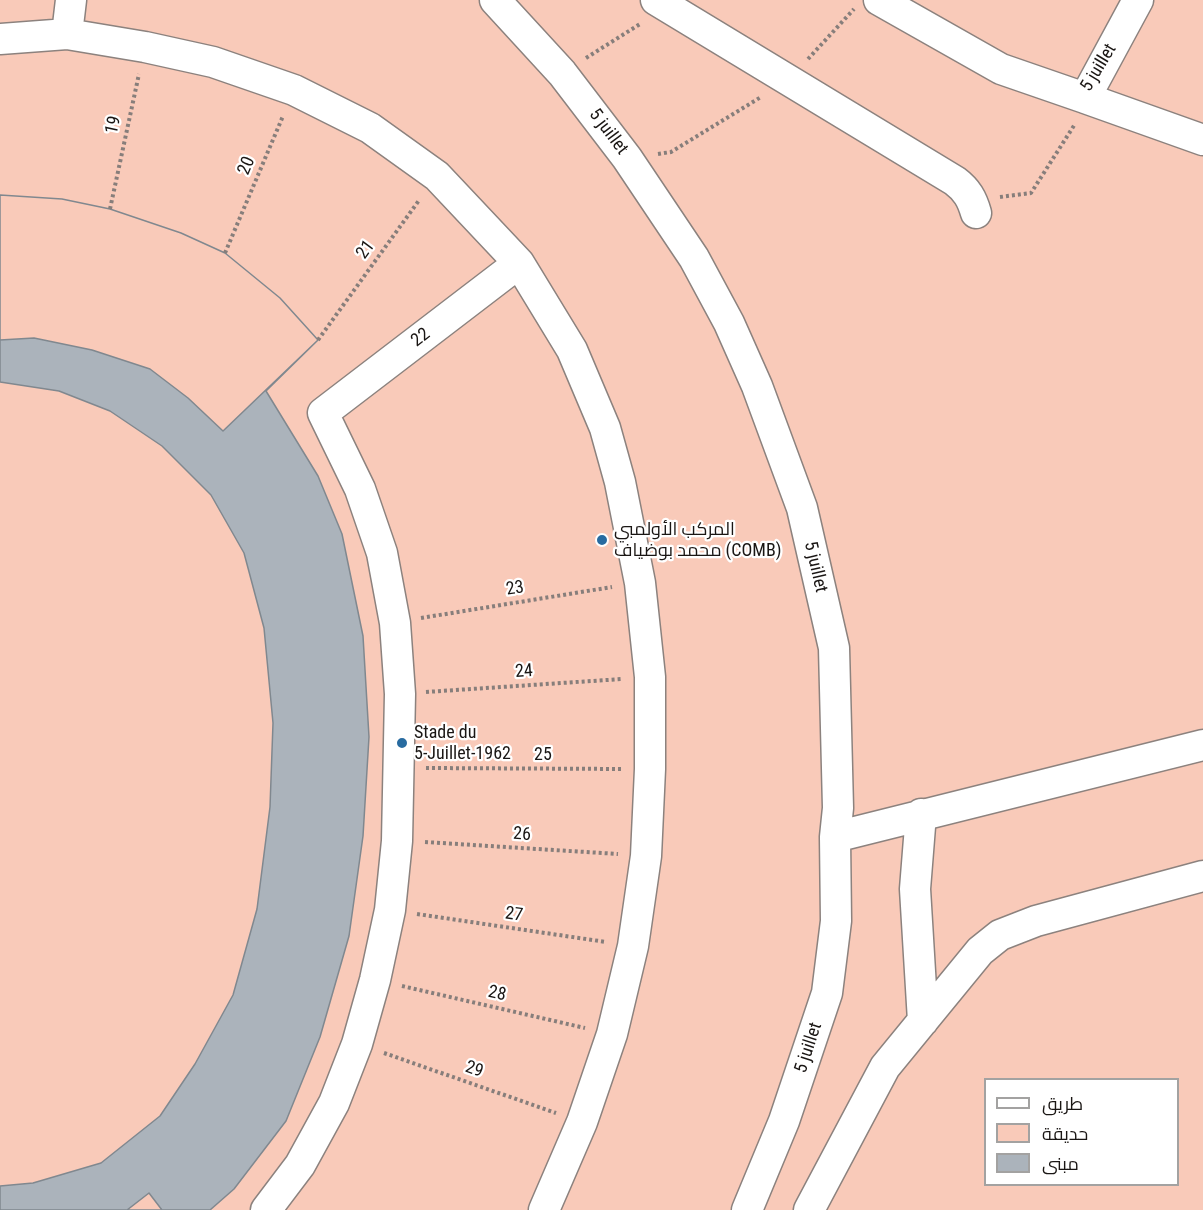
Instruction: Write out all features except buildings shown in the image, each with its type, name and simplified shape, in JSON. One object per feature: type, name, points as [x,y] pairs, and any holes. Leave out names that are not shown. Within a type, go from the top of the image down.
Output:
[{"type":"lane","points":[[67,34],[71,0]]},
{"type":"lane","name":"5 juillet","points":[[495,0],[562,73],[627,158],[694,258],[729,323],[752,376],[802,508],[834,648],[838,808],[835,837],[836,921],[827,993],[784,1121],[747,1210]]},
{"type":"lane","name":"5 juillet","points":[[879,0],[1001,69],[1085,98],[1138,0]]},
{"type":"lane","points":[[662,3],[955,181],[963,187],[974,206]]},
{"type":"lane","points":[[0,39],[67,34],[145,47],[213,62],[294,90],[370,128],[437,176],[519,263],[572,350],[605,428],[620,482],[640,583],[650,677],[650,770],[646,856],[633,946],[612,1034],[582,1122],[544,1210]]},
{"type":"lane","points":[[1085,98],[1203,140]]},
{"type":"lane","name":"22","points":[[395,622],[382,553],[360,489],[323,413],[519,263]]},
{"type":"lane","points":[[266,1210],[300,1165],[334,1103],[357,1044],[375,980],[390,910],[397,841],[400,694],[395,622]]},
{"type":"lane","points":[[835,837],[1203,746]]},
{"type":"lane","points":[[921,814],[915,889],[923,1021]]},
{"type":"lane","points":[[809,1210],[885,1067],[980,951],[1000,935],[1036,921],[1203,876]]},
{"type":"path","points":[[562,73],[662,3]]},
{"type":"path","name":"19","points":[[110,209],[145,47]]},
{"type":"path","name":"20","points":[[225,253],[294,90]]},
{"type":"path","points":[[974,206],[1031,193],[1076,123],[1085,98]]},
{"type":"path","name":"21","points":[[318,340],[437,176]]},
{"type":"path","name":"23","points":[[395,622],[640,583]]},
{"type":"path","name":"24","points":[[400,694],[650,677]]},
{"type":"path","name":"25","points":[[400,768],[650,770]]},
{"type":"path","name":"26","points":[[397,841],[646,856]]},
{"type":"path","name":"27","points":[[390,910],[633,946]]},
{"type":"path","name":"28","points":[[375,980],[612,1034]]},
{"type":"path","name":"29","points":[[357,1044],[582,1122]]},
{"type":"green space","name":"المركب الأولمبي محمد بوضياف (COMB)","points":[[0,0],[1203,0],[1203,1210],[0,1210]]},
{"type":"place","name":"المركب الأولمبي محمد بوضياف (COMB)","points":[[602,540]]},
{"type":"place","name":"Stade du 5-Juillet-1962","points":[[402,743]]}]
